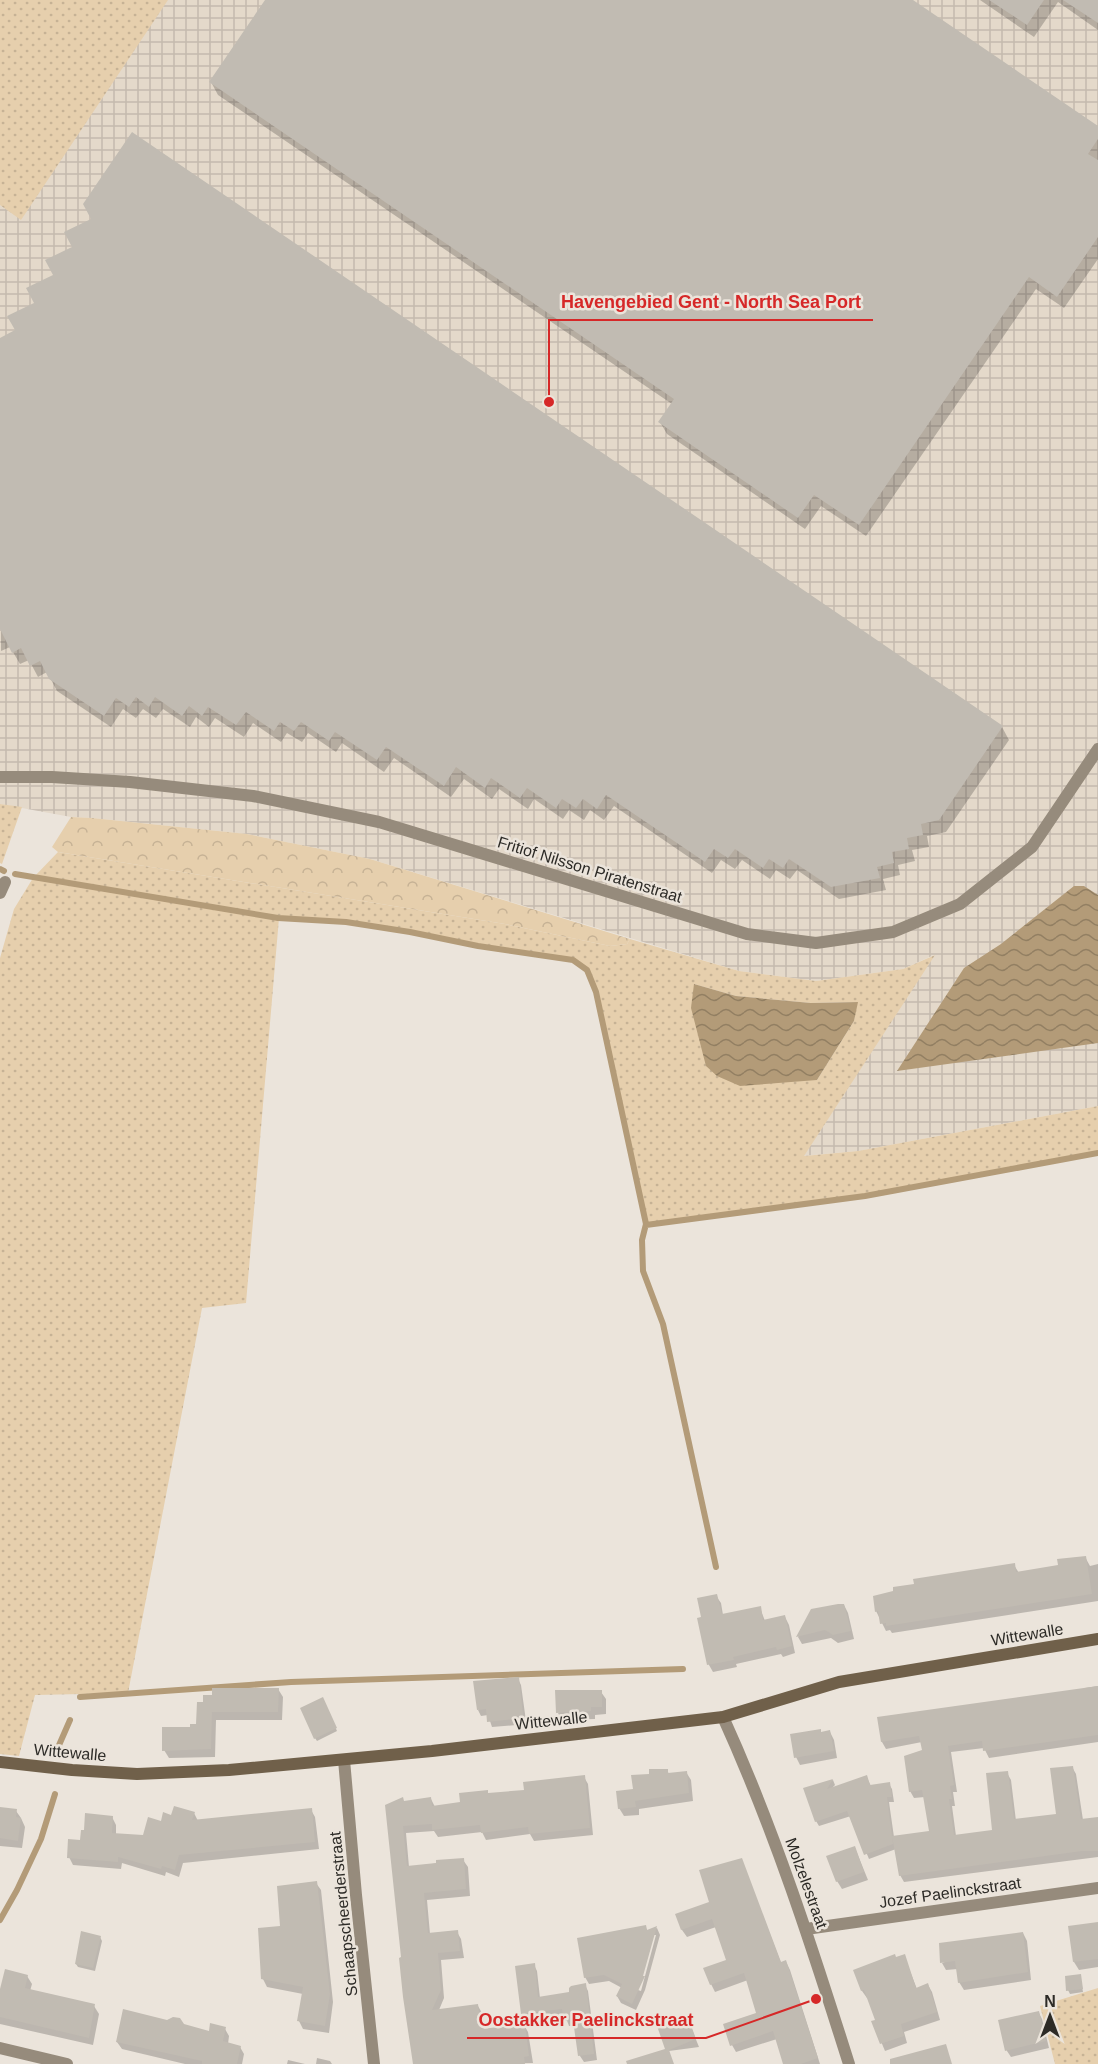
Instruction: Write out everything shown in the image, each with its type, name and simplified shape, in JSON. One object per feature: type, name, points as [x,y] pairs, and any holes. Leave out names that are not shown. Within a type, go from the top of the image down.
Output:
[{"type":"street","name":"Fritiof Nilsson Piratenstraat","points":[[0,777],[52,777],[141,783],[253,796],[379,822],[747,934],[816,943],[893,932],[960,904],[1032,847],[1098,749]]},
{"type":"street","name":"Wittewalle","points":[[0,1762],[137,1774],[229,1770],[344,1760],[723,1717],[839,1682],[1098,1640]]},
{"type":"street","name":"Molzelestraat","points":[[723,1717],[750,1775],[806,1929],[849,2064]]},
{"type":"street","name":"Schaapscheerderstraat","points":[[344,1760],[374,2064]]},
{"type":"street","name":"Jozef Paelinckstraat","points":[[806,1929],[1098,1888]]},
{"type":"street","points":[[0,2048],[67,2064]]},
{"type":"shaded area","points":[[0,0],[1098,0],[1098,1106],[858,1151],[803,1156],[934,955],[903,969],[816,981],[739,971],[370,859],[247,834],[71,817],[0,804]]},
{"type":"green space","points":[[0,0],[168,0],[21,220],[0,205]]},
{"type":"green space","points":[[0,804],[22,807],[2,864],[0,863]]},
{"type":"green space","points":[[71,817],[247,834],[370,859],[630,939],[627,944],[610,946],[505,924],[58,852],[52,847]]},
{"type":"green space","points":[[58,852],[505,924],[610,946],[627,944],[630,939],[739,971],[816,981],[903,969],[935,955],[804,1156],[858,1151],[1098,1106],[1098,1153],[865,1196],[646,1225],[596,992],[587,970],[573,960],[478,946],[410,932],[346,922],[279,918],[246,1303],[202,1308],[128,1693],[35,1695],[19,1756],[0,1754],[0,958],[14,909],[33,878]],"holes":[[[694,984],[736,996],[811,1003],[857,1002],[854,1021],[817,1080]]]},
{"type":"green space","points":[[1098,1988],[1098,2064],[1055,2064],[1040,2006]]},
{"type":"water","points":[[1074,886],[1084,886],[1098,895],[1098,1043],[897,1071],[964,968],[1001,944]]},
{"type":"water","points":[[694,984],[736,996],[811,1003],[858,1002],[854,1021],[817,1080],[740,1086],[717,1076],[706,1066],[691,1008]]},
{"type":"building","points":[[265,0],[913,0],[1098,126],[1098,139],[1088,154],[1098,160],[1098,237],[1057,297],[1029,277],[859,525],[814,495],[798,518],[658,422],[674,399],[209,82]]},
{"type":"building","points":[[989,0],[1044,0],[1027,25]]},
{"type":"building","points":[[1063,0],[1098,0],[1098,23]]},
{"type":"building","points":[[132,132],[1003,726],[939,820],[921,824],[923,835],[907,838],[909,849],[892,852],[894,863],[877,867],[880,878],[831,887],[789,859],[783,868],[769,859],[763,868],[735,849],[728,858],[714,849],[705,862],[606,795],[597,809],[583,799],[576,808],[562,799],[556,808],[527,788],[520,798],[491,778],[485,788],[456,767],[444,786],[386,747],[377,760],[335,732],[329,741],[301,722],[294,731],[280,722],[274,731],[246,712],[236,725],[208,707],[202,716],[189,706],[182,716],[155,697],[149,707],[136,697],[129,707],[116,698],[104,716],[49,679],[40,661],[30,666],[21,648],[12,653],[0,629],[0,338],[15,330],[7,316],[34,303],[26,288],[53,275],[45,260],[72,247],[64,232],[91,219],[83,204]]},
{"type":"building","points":[[1086,1556],[1092,1594],[886,1626],[886,1623],[880,1624],[878,1611],[875,1612],[873,1596],[893,1591],[893,1587],[914,1584],[913,1579],[1015,1563],[1016,1572],[1058,1565],[1057,1559]]},
{"type":"building","points":[[717,1594],[722,1614],[761,1606],[763,1620],[785,1615],[792,1646],[777,1650],[776,1647],[733,1657],[734,1660],[707,1665],[697,1618],[701,1617],[697,1598]]},
{"type":"building","points":[[844,1604],[851,1631],[833,1635],[825,1630],[796,1637],[811,1609]]},
{"type":"building","points":[[519,1677],[523,1715],[514,1717],[515,1719],[487,1722],[486,1709],[477,1710],[473,1681]]},
{"type":"building","points":[[1098,1686],[1098,1735],[983,1751],[982,1741],[948,1746],[954,1785],[950,1786],[952,1799],[949,1799],[954,1835],[992,1830],[986,1773],[1008,1771],[1014,1819],[1056,1814],[1050,1768],[1073,1766],[1081,1819],[1098,1817],[1098,1851],[1082,1851],[899,1876],[892,1836],[929,1831],[922,1790],[909,1792],[904,1756],[922,1750],[919,1736],[881,1742],[877,1717]]},
{"type":"building","points":[[212,1688],[279,1688],[278,1712],[212,1712],[211,1749],[162,1751],[162,1727],[190,1727],[190,1724],[196,1724],[197,1702],[203,1702],[203,1695],[212,1695]]},
{"type":"building","points":[[555,1690],[602,1690],[602,1707],[591,1707],[591,1711],[556,1713]]},
{"type":"building","points":[[323,1697],[337,1728],[314,1739],[300,1708]]},
{"type":"building","points":[[821,1729],[821,1732],[830,1730],[834,1751],[794,1758],[790,1734]]},
{"type":"building","points":[[649,1769],[668,1769],[668,1773],[687,1771],[689,1793],[635,1801],[636,1807],[618,1809],[616,1791],[633,1789],[631,1775],[649,1774]]},
{"type":"building","points":[[585,1775],[590,1828],[529,1834],[528,1827],[481,1833],[480,1825],[432,1830],[432,1824],[403,1826],[407,1866],[436,1863],[436,1860],[464,1858],[466,1889],[424,1893],[428,1933],[458,1930],[460,1951],[438,1953],[441,1990],[432,2010],[478,2004],[481,2029],[525,2024],[529,2056],[524,2057],[525,2064],[413,2064],[403,1997],[385,1805],[403,1797],[404,1801],[431,1797],[432,1806],[460,1802],[459,1793],[524,1790],[523,1782]]},
{"type":"building","points":[[867,1775],[870,1785],[890,1782],[892,1797],[887,1797],[893,1844],[864,1855],[847,1811],[815,1822],[803,1788],[833,1779],[827,1789]]},
{"type":"building","points":[[174,1806],[195,1812],[192,1820],[312,1808],[315,1842],[179,1855],[175,1870],[162,1866],[161,1869],[118,1857],[118,1862],[67,1858],[68,1839],[80,1840],[81,1830],[84,1830],[85,1813],[113,1816],[112,1833],[143,1835],[148,1817],[161,1821],[163,1812],[171,1815]]},
{"type":"building","points":[[0,1807],[17,1809],[16,1817],[21,1818],[18,1841],[0,1838]]},
{"type":"building","points":[[855,1846],[864,1872],[836,1882],[826,1856]]},
{"type":"building","points":[[742,1858],[781,1962],[786,1960],[818,2058],[801,2064],[783,2064],[773,2031],[730,2046],[723,2024],[756,2013],[744,1973],[710,1985],[703,1968],[726,1960],[712,1919],[681,1930],[675,1914],[709,1902],[699,1870]]},
{"type":"building","points":[[317,1881],[330,1994],[325,2026],[297,2021],[303,1987],[261,1979],[258,1928],[280,1926],[277,1886]]},
{"type":"building","points":[[1098,1922],[1098,1959],[1073,1962],[1068,1926]]},
{"type":"building","points":[[646,1925],[647,1930],[657,1926],[643,1976],[645,1976],[632,2004],[616,1996],[622,1984],[604,1975],[584,1978],[577,1938]]},
{"type":"building","points":[[81,1931],[101,1936],[93,1968],[75,1964]]},
{"type":"building","points":[[1023,1932],[1028,1972],[958,1983],[955,1961],[940,1963],[939,1943]]},
{"type":"building","points":[[895,1954],[896,1957],[905,1954],[916,1988],[928,1983],[937,2012],[901,2024],[904,2036],[880,2044],[871,2021],[875,2020],[864,1990],[861,1991],[853,1970]]},
{"type":"building","points":[[535,1963],[538,1997],[569,1992],[571,1986],[586,1983],[594,2054],[578,2056],[573,2020],[564,2021],[562,2009],[521,2014],[515,1966]]},
{"type":"building","points":[[5,1969],[28,1975],[25,1988],[95,2004],[89,2038],[0,2017],[0,1989]]},
{"type":"building","points":[[1081,1974],[1083,1989],[1066,1991],[1065,1976]]},
{"type":"building","points":[[123,2009],[167,2020],[173,2017],[180,2018],[184,2024],[209,2031],[210,2023],[226,2027],[223,2041],[241,2046],[237,2064],[202,2064],[202,2061],[116,2042]]},
{"type":"building","points":[[1039,2011],[1046,2041],[1005,2051],[998,2020]]},
{"type":"building","points":[[688,2017],[696,2039],[669,2050],[674,2064],[627,2064],[626,2061],[665,2049],[657,2026]]},
{"type":"building","points":[[946,2044],[952,2064],[890,2064],[890,2059]]},
{"type":"waterway","points":[[0,869],[4,871]]},
{"type":"waterway","points":[[15,874],[278,918],[346,922],[410,932],[478,946],[573,960],[587,970],[596,992],[646,1224],[642,1240],[643,1271],[663,1324],[716,1567]]},
{"type":"waterway","points":[[646,1225],[865,1196],[1098,1153]]},
{"type":"waterway","points":[[80,1697],[291,1682],[683,1669]]},
{"type":"waterway","points":[[56,1752],[70,1720]]},
{"type":"waterway","points":[[0,1920],[41,1839],[55,1794]]},
{"type":"place","name":"Havengebied Gent - North Sea Port","points":[[549,402]]},
{"type":"place","name":"Oostakker Paelinckstraat","points":[[816,1999]]}]
